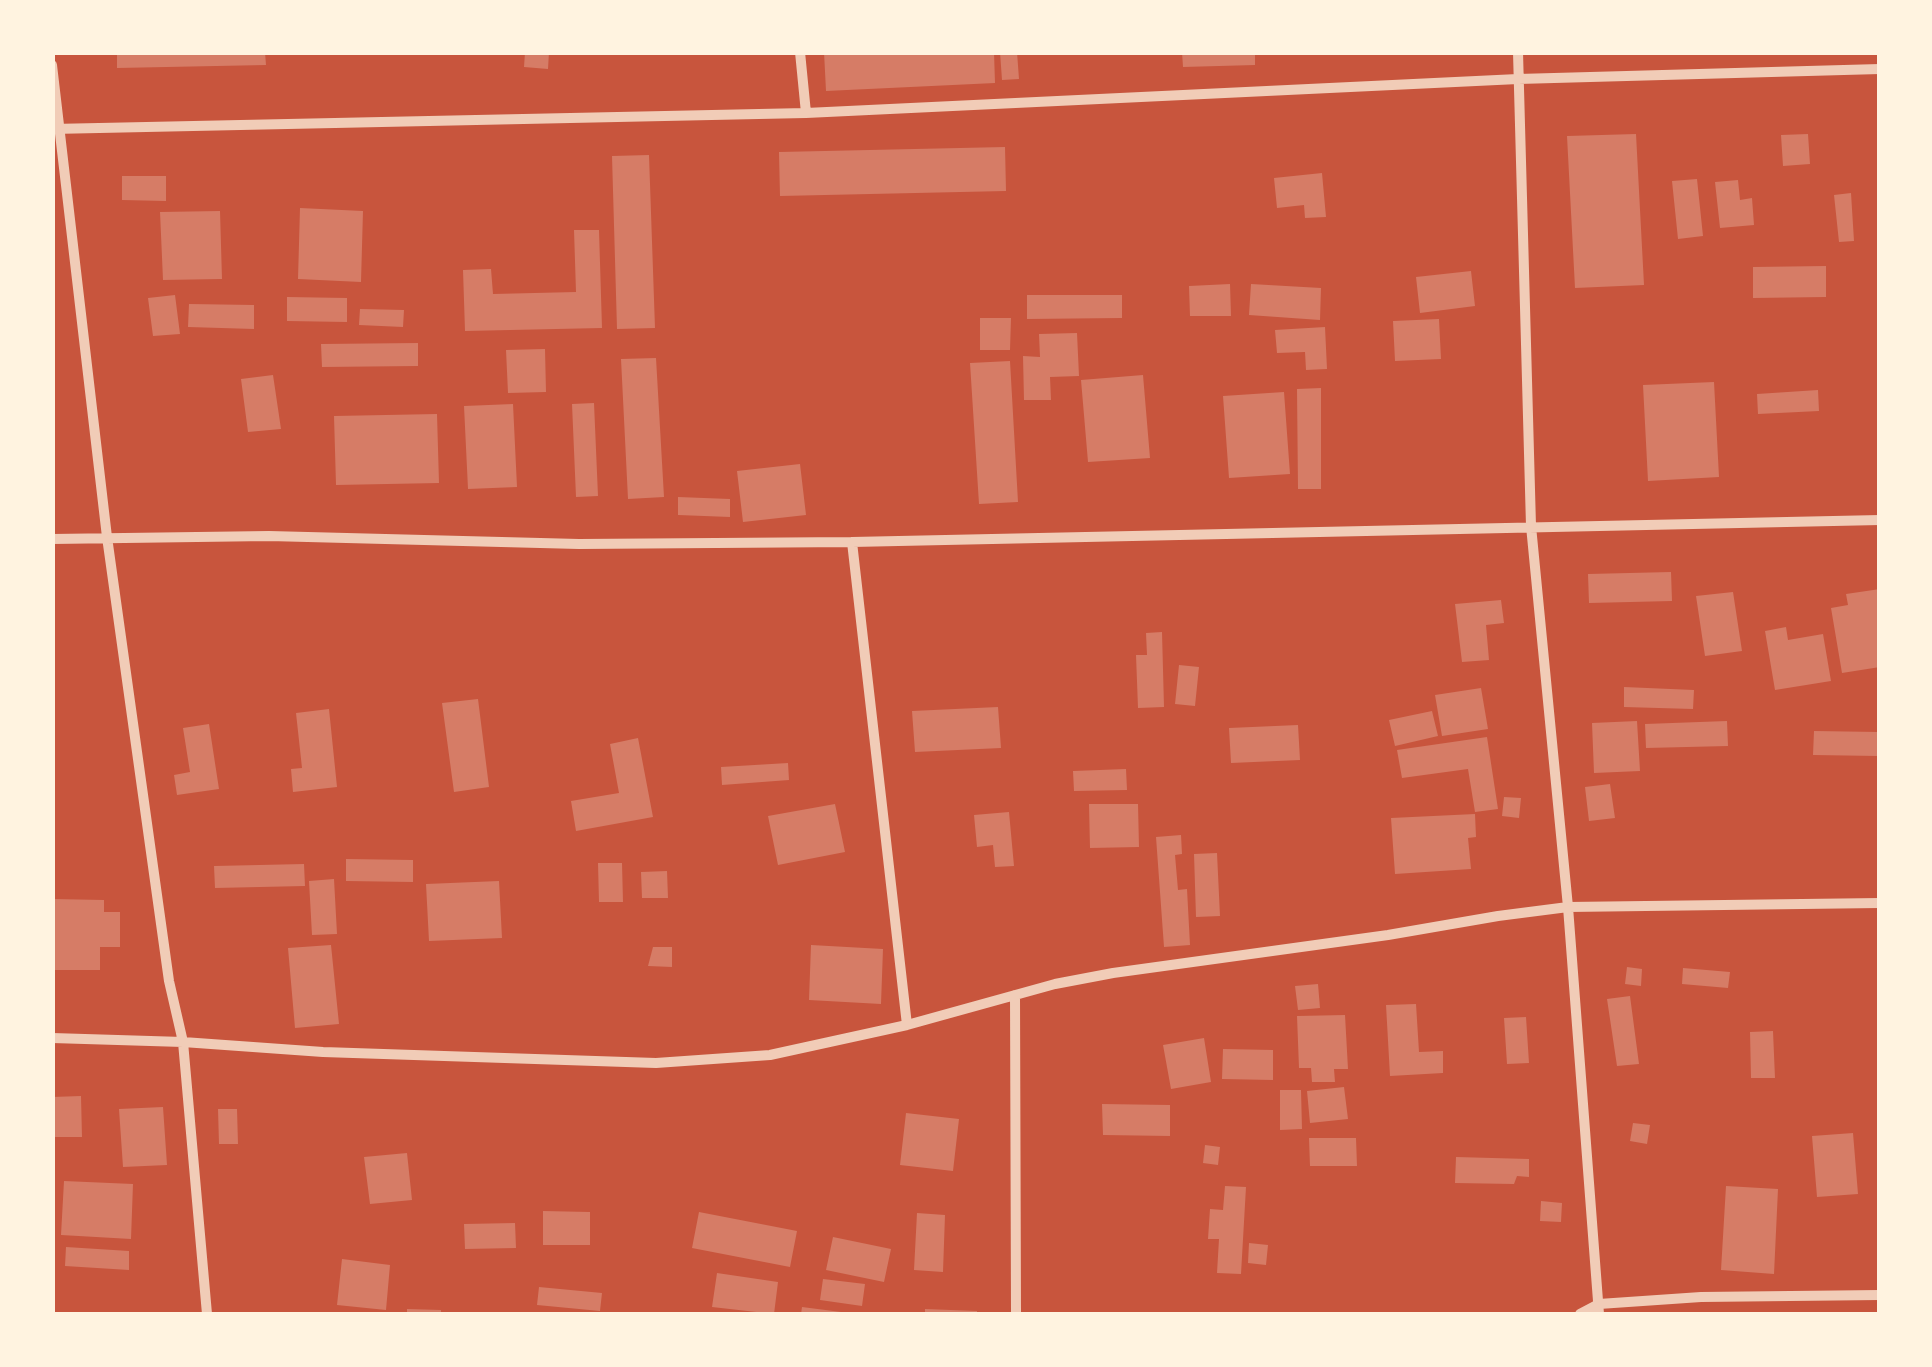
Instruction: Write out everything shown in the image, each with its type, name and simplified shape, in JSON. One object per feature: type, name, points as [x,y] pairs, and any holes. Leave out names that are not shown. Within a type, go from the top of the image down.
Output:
[{"type":"street","points":[[800,52],[806,113]]},
{"type":"street","points":[[1518,52],[1532,526],[1568,906],[1599,1309]]},
{"type":"street","points":[[52,65],[106,537],[169,980],[183,1042],[206,1314]]},
{"type":"street","points":[[57,129],[806,113],[1518,79],[1880,69]]},
{"type":"street","points":[[52,539],[269,536],[579,544],[852,542],[1880,520]]},
{"type":"street","points":[[852,542],[907,1025]]},
{"type":"street","points":[[52,1038],[656,1064],[770,1055],[1114,973],[1568,906],[1880,904]]},
{"type":"street","points":[[1016,994],[1016,1314]]},
{"type":"street","points":[[1580,1314],[1701,1298],[1880,1295]]},
{"type":"building","points":[[117,52],[265,52],[266,65],[117,68]]},
{"type":"building","points":[[525,52],[549,52],[548,69],[524,67]]},
{"type":"building","points":[[824,52],[994,52],[995,83],[826,91]]},
{"type":"building","points":[[1000,52],[1017,52],[1019,79],[1002,80]]},
{"type":"building","points":[[1182,52],[1255,52],[1255,65],[1183,67]]},
{"type":"building","points":[[1636,134],[1644,285],[1575,288],[1567,136]]},
{"type":"building","points":[[1808,134],[1810,164],[1783,166],[1781,135]]},
{"type":"building","points":[[1005,147],[1006,191],[780,196],[779,152]]},
{"type":"building","points":[[649,155],[655,328],[617,329],[612,156]]},
{"type":"building","points":[[1322,173],[1326,217],[1305,218],[1304,205],[1277,208],[1274,178]]},
{"type":"building","points":[[122,176],[166,176],[166,201],[122,200]]},
{"type":"building","points":[[1697,179],[1703,236],[1678,239],[1672,181]]},
{"type":"building","points":[[1738,180],[1740,200],[1752,198],[1754,225],[1720,228],[1715,182]]},
{"type":"building","points":[[1851,193],[1854,241],[1839,242],[1834,195]]},
{"type":"building","points":[[300,208],[363,211],[361,282],[298,279]]},
{"type":"building","points":[[220,211],[222,279],[163,280],[160,212]]},
{"type":"building","points":[[574,230],[599,230],[602,328],[465,331],[463,270],[491,269],[493,294],[576,292]]},
{"type":"building","points":[[1826,266],[1826,297],[1753,298],[1753,267]]},
{"type":"building","points":[[1471,271],[1475,306],[1420,313],[1416,277]]},
{"type":"building","points":[[1230,284],[1231,316],[1190,316],[1189,286]]},
{"type":"building","points":[[1251,284],[1321,288],[1320,320],[1249,315]]},
{"type":"building","points":[[175,295],[180,334],[153,336],[148,298]]},
{"type":"building","points":[[1027,295],[1122,295],[1122,318],[1027,319]]},
{"type":"building","points":[[287,297],[347,298],[347,322],[287,321]]},
{"type":"building","points":[[189,304],[254,305],[254,329],[188,327]]},
{"type":"building","points":[[360,309],[404,310],[403,327],[359,325]]},
{"type":"building","points":[[980,318],[1011,318],[1010,350],[980,350]]},
{"type":"building","points":[[1439,319],[1441,359],[1395,361],[1393,321]]},
{"type":"building","points":[[1325,327],[1327,369],[1306,370],[1305,352],[1277,353],[1275,330]]},
{"type":"building","points":[[1077,333],[1079,376],[1050,377],[1051,400],[1024,400],[1023,356],[1040,357],[1039,334]]},
{"type":"building","points":[[418,343],[418,366],[322,367],[321,344]]},
{"type":"building","points":[[545,349],[546,392],[508,393],[506,350]]},
{"type":"building","points":[[656,358],[664,497],[628,499],[621,359]]},
{"type":"building","points":[[1010,361],[1018,502],[979,504],[970,363]]},
{"type":"building","points":[[273,375],[281,429],[248,432],[241,379]]},
{"type":"building","points":[[1143,375],[1150,458],[1088,462],[1081,380]]},
{"type":"building","points":[[1714,382],[1719,477],[1648,481],[1643,385]]},
{"type":"building","points":[[1321,388],[1321,489],[1298,489],[1297,389]]},
{"type":"building","points":[[1818,390],[1819,411],[1758,414],[1757,394]]},
{"type":"building","points":[[1284,392],[1290,474],[1229,478],[1223,396]]},
{"type":"building","points":[[594,403],[598,496],[576,497],[572,404]]},
{"type":"building","points":[[513,404],[517,487],[468,489],[464,406]]},
{"type":"building","points":[[437,414],[439,483],[336,485],[334,416]]},
{"type":"building","points":[[800,464],[806,515],[743,522],[737,471]]},
{"type":"building","points":[[678,497],[730,499],[730,517],[678,515]]},
{"type":"building","points":[[1671,572],[1672,601],[1589,603],[1588,574]]},
{"type":"building","points":[[1880,589],[1880,667],[1842,673],[1831,608],[1848,605],[1846,594]]},
{"type":"building","points":[[1733,592],[1742,651],[1705,656],[1696,596]]},
{"type":"building","points":[[1501,600],[1504,623],[1486,625],[1489,660],[1462,662],[1455,604]]},
{"type":"building","points":[[1786,627],[1788,640],[1823,634],[1831,681],[1775,690],[1765,631]]},
{"type":"building","points":[[1162,632],[1164,707],[1138,708],[1136,655],[1147,655],[1146,633]]},
{"type":"building","points":[[1179,665],[1199,667],[1195,706],[1175,704]]},
{"type":"building","points":[[1624,687],[1694,690],[1693,709],[1624,707]]},
{"type":"building","points":[[1481,688],[1488,729],[1442,736],[1435,695]]},
{"type":"building","points":[[478,699],[489,787],[454,792],[442,703]]},
{"type":"building","points":[[998,707],[1001,748],[915,752],[912,711]]},
{"type":"building","points":[[329,709],[337,787],[293,792],[291,769],[302,768],[296,713]]},
{"type":"building","points":[[1432,711],[1438,736],[1395,746],[1389,720]]},
{"type":"building","points":[[1637,721],[1640,771],[1594,773],[1592,723]]},
{"type":"building","points":[[1727,721],[1728,746],[1646,748],[1645,724]]},
{"type":"building","points":[[209,724],[219,789],[177,795],[174,775],[190,772],[183,728]]},
{"type":"building","points":[[1298,725],[1300,760],[1231,763],[1229,728]]},
{"type":"building","points":[[1814,731],[1879,732],[1878,756],[1813,755]]},
{"type":"building","points":[[1487,737],[1498,809],[1475,812],[1468,769],[1402,778],[1397,750]]},
{"type":"building","points":[[638,738],[653,817],[576,831],[571,801],[619,793],[610,744]]},
{"type":"building","points":[[788,763],[789,780],[722,785],[721,767]]},
{"type":"building","points":[[1126,769],[1127,790],[1074,791],[1073,771]]},
{"type":"building","points":[[1610,784],[1615,818],[1589,821],[1585,787]]},
{"type":"building","points":[[1504,797],[1521,798],[1519,818],[1502,816]]},
{"type":"building","points":[[835,804],[845,852],[778,865],[768,816]]},
{"type":"building","points":[[1089,804],[1138,804],[1139,847],[1090,848]]},
{"type":"building","points":[[1009,812],[1014,866],[995,867],[993,845],[977,847],[974,815]]},
{"type":"building","points":[[1475,814],[1476,837],[1468,838],[1471,869],[1395,874],[1391,818]]},
{"type":"building","points":[[1181,835],[1182,854],[1175,855],[1178,890],[1187,889],[1190,945],[1164,947],[1156,837]]},
{"type":"building","points":[[1217,853],[1220,916],[1196,917],[1194,854]]},
{"type":"building","points":[[346,859],[413,860],[413,882],[346,881]]},
{"type":"building","points":[[598,863],[622,863],[623,902],[599,902]]},
{"type":"building","points":[[304,864],[305,886],[215,888],[214,866]]},
{"type":"building","points":[[667,871],[668,898],[642,898],[641,872]]},
{"type":"building","points":[[334,879],[337,934],[312,935],[309,881]]},
{"type":"building","points":[[499,881],[502,938],[429,941],[426,884]]},
{"type":"building","points":[[52,899],[104,900],[104,912],[120,912],[120,947],[100,947],[100,970],[53,970]]},
{"type":"building","points":[[331,945],[339,1024],[295,1028],[288,948]]},
{"type":"building","points":[[811,945],[883,949],[881,1004],[809,1000]]},
{"type":"building","points":[[653,947],[672,947],[672,967],[648,966]]},
{"type":"building","points":[[1627,967],[1642,969],[1641,986],[1625,984]]},
{"type":"building","points":[[1683,968],[1730,972],[1728,988],[1682,984]]},
{"type":"building","points":[[1318,984],[1320,1008],[1298,1010],[1295,986]]},
{"type":"building","points":[[1630,996],[1639,1064],[1617,1066],[1607,999]]},
{"type":"building","points":[[1416,1004],[1419,1052],[1443,1051],[1443,1073],[1390,1076],[1386,1005]]},
{"type":"building","points":[[1345,1015],[1348,1069],[1334,1069],[1335,1082],[1312,1082],[1311,1068],[1299,1068],[1297,1016]]},
{"type":"building","points":[[1526,1017],[1529,1063],[1507,1064],[1504,1018]]},
{"type":"building","points":[[1773,1031],[1775,1078],[1751,1078],[1750,1032]]},
{"type":"building","points":[[1204,1038],[1211,1082],[1171,1089],[1163,1045]]},
{"type":"building","points":[[1223,1049],[1273,1050],[1273,1080],[1222,1079]]},
{"type":"building","points":[[1344,1087],[1348,1119],[1310,1123],[1307,1091]]},
{"type":"building","points":[[1280,1090],[1301,1090],[1302,1129],[1280,1130]]},
{"type":"building","points":[[81,1096],[82,1137],[52,1137],[52,1097]]},
{"type":"building","points":[[1102,1104],[1170,1105],[1170,1136],[1103,1135]]},
{"type":"building","points":[[163,1107],[167,1165],[123,1167],[119,1109]]},
{"type":"building","points":[[218,1109],[237,1109],[238,1144],[219,1144]]},
{"type":"building","points":[[906,1113],[959,1119],[953,1171],[900,1165]]},
{"type":"building","points":[[1633,1123],[1650,1125],[1647,1144],[1630,1141]]},
{"type":"building","points":[[1853,1133],[1858,1194],[1817,1197],[1812,1136]]},
{"type":"building","points":[[1309,1138],[1356,1138],[1357,1166],[1310,1166]]},
{"type":"building","points":[[1205,1145],[1220,1147],[1218,1165],[1203,1163]]},
{"type":"building","points":[[407,1153],[412,1200],[370,1204],[364,1157]]},
{"type":"building","points":[[1456,1157],[1529,1159],[1529,1177],[1517,1176],[1514,1184],[1455,1183]]},
{"type":"building","points":[[64,1181],[133,1184],[131,1239],[61,1235]]},
{"type":"building","points":[[1225,1186],[1246,1187],[1241,1274],[1217,1273],[1219,1239],[1208,1239],[1210,1209],[1223,1210]]},
{"type":"building","points":[[1726,1186],[1778,1189],[1774,1274],[1721,1270]]},
{"type":"building","points":[[1541,1201],[1562,1203],[1561,1222],[1540,1221]]},
{"type":"building","points":[[543,1211],[590,1212],[590,1245],[543,1245]]},
{"type":"building","points":[[699,1212],[797,1231],[790,1267],[692,1248]]},
{"type":"building","points":[[917,1213],[945,1215],[943,1272],[914,1270]]},
{"type":"building","points":[[515,1223],[516,1248],[465,1249],[464,1224]]},
{"type":"building","points":[[833,1237],[891,1249],[884,1282],[826,1270]]},
{"type":"building","points":[[1249,1243],[1268,1245],[1266,1265],[1248,1263]]},
{"type":"building","points":[[66,1247],[129,1251],[129,1270],[65,1266]]},
{"type":"building","points":[[342,1259],[390,1265],[386,1310],[337,1305]]},
{"type":"building","points":[[717,1273],[778,1282],[774,1314],[712,1307]]},
{"type":"building","points":[[823,1279],[865,1284],[862,1306],[820,1300]]},
{"type":"building","points":[[539,1287],[602,1293],[600,1311],[537,1305]]},
{"type":"building","points":[[802,1307],[841,1312],[841,1314],[801,1314]]},
{"type":"building","points":[[407,1309],[441,1310],[441,1314],[407,1314]]},
{"type":"building","points":[[925,1309],[977,1311],[977,1314],[925,1314]]}]
